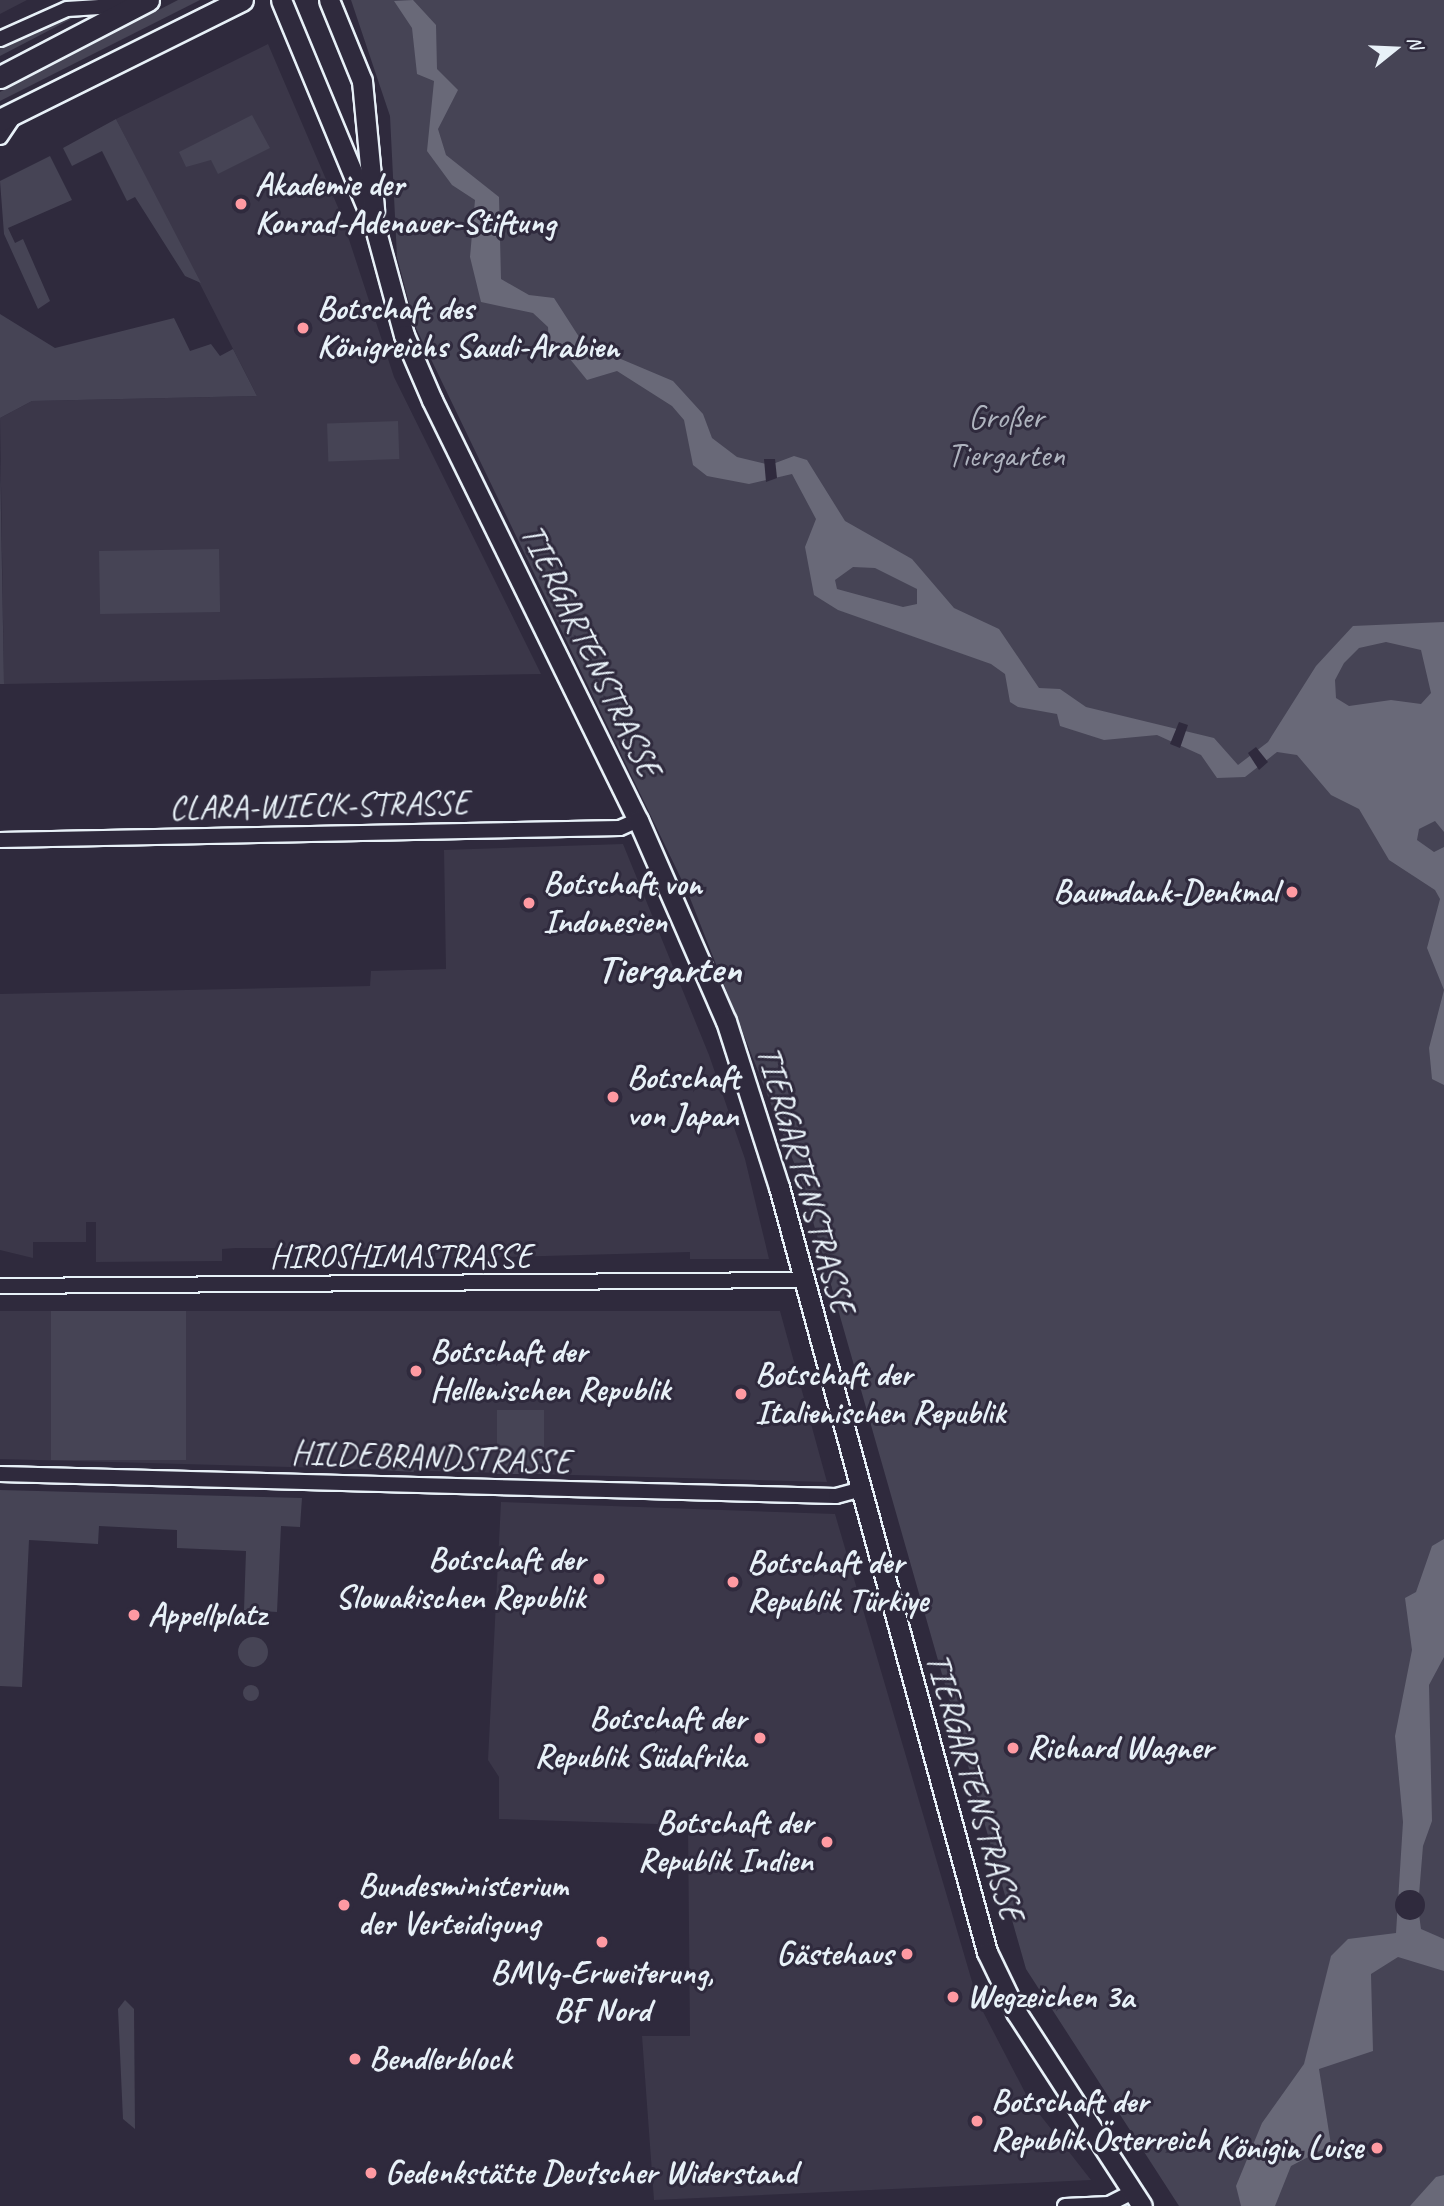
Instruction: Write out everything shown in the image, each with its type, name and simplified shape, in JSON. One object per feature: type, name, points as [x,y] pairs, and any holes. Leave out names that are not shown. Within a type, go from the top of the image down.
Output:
[{"type":"main road","points":[[9,116],[242,0]]},
{"type":"main road","name":"TIERGARTENSTRASSE","points":[[281,0],[374,224],[404,335],[432,400],[638,820],[737,1054],[987,1952],[1016,2012],[1137,2199]]},
{"type":"main road","name":"TIERGARTENSTRASSE","points":[[329,0],[362,81],[374,224]]},
{"type":"main road","points":[[0,77],[144,2]]},
{"type":"street","points":[[0,39],[67,9],[144,2]]},
{"type":"street","points":[[0,137],[9,116]]},
{"type":"street","name":"CLARA-WIECK-STRASSE","points":[[0,840],[620,828],[638,820]]},
{"type":"street","name":"HIROSHIMASTRASSE","points":[[0,1286],[801,1280]]},
{"type":"street","name":"HILDEBRANDSTRASSE","points":[[0,1474],[836,1496],[859,1490]]},
{"type":"street","points":[[1065,2206],[1109,2204],[1137,2199]]},
{"type":"shaded area","points":[[0,0],[27,0],[0,14]]},
{"type":"shaded area","points":[[268,44],[340,212],[394,377],[541,674],[4,684],[0,418],[32,401],[257,396],[116,119]]},
{"type":"shaded area","points":[[623,844],[709,1055],[745,1159],[769,1259],[690,1259],[690,1252],[435,1259],[435,1252],[386,1248],[236,1248],[222,1249],[222,1261],[96,1262],[96,1222],[86,1222],[86,1242],[33,1242],[33,1258],[0,1250],[0,994],[370,986],[371,971],[446,969],[444,850]]},
{"type":"shaded area","points":[[0,1311],[780,1311],[827,1482],[0,1459]]},
{"type":"shaded area","points":[[501,1502],[835,1514],[978,2002],[1030,2102],[1091,2180],[654,2200],[642,2036],[690,2036],[688,1825],[499,1819],[499,1777],[488,1760]]},
{"type":"green space","points":[[178,0],[200,0],[0,101],[0,92]]},
{"type":"green space","name":"Großer Tiergarten","points":[[351,0],[1444,0],[1444,2206],[1179,2206],[1026,1969],[802,1183],[688,893],[415,326],[397,257],[390,116]]},
{"type":"green space","points":[[73,17],[0,56],[0,46],[51,20]]},
{"type":"green space","points":[[252,115],[270,148],[218,174],[211,160],[186,167],[179,152]]},
{"type":"green space","points":[[116,119],[201,283],[185,276],[135,197],[127,201],[102,151],[72,166],[63,148]]},
{"type":"green space","points":[[50,156],[72,200],[8,228],[15,243],[23,239],[50,301],[38,309],[4,234],[0,181]]},
{"type":"green space","points":[[0,314],[55,348],[174,318],[190,351],[211,344],[220,356],[233,349],[257,396],[32,401],[0,418]]},
{"type":"green space","points":[[398,421],[399,459],[328,461],[327,423]]},
{"type":"green space","points":[[0,457],[4,684],[0,684]]},
{"type":"green space","points":[[219,549],[220,612],[100,614],[99,551]]},
{"type":"green space","points":[[51,1311],[186,1311],[186,1460],[51,1460]]},
{"type":"green space","points":[[497,1410],[544,1410],[544,1474],[497,1474]]},
{"type":"green space","points":[[384,1452],[415,1454],[414,1472],[383,1470]]},
{"type":"green space","points":[[0,1490],[302,1498],[300,1527],[281,1526],[277,1612],[244,1610],[246,1551],[177,1548],[177,1530],[99,1526],[98,1544],[29,1540],[22,1687],[0,1686]]},
{"type":"green space","points":[[253,1637],[263,1642],[268,1652],[263,1662],[253,1667],[243,1662],[238,1652],[243,1642]]},
{"type":"green space","points":[[248,1685],[254,1685],[259,1693],[257,1699],[248,1701],[243,1696],[243,1690]]},
{"type":"green space","points":[[125,2000],[134,2009],[135,2129],[123,2119],[118,2009]]},
{"type":"water","points":[[413,0],[436,25],[437,69],[458,90],[438,129],[446,155],[499,197],[501,279],[529,295],[554,298],[583,343],[673,381],[703,414],[712,438],[737,457],[770,465],[794,456],[807,460],[845,521],[912,559],[954,608],[999,629],[1039,688],[1060,689],[1086,707],[1214,738],[1238,765],[1268,742],[1316,666],[1353,626],[1444,622],[1444,832],[1435,821],[1419,829],[1417,840],[1434,852],[1444,847],[1444,990],[1427,948],[1440,899],[1435,890],[1389,860],[1359,809],[1331,795],[1297,755],[1277,752],[1245,777],[1217,778],[1201,755],[1157,735],[1104,740],[1060,726],[1057,714],[1018,707],[1010,702],[1005,674],[991,664],[838,610],[814,595],[805,547],[816,519],[792,474],[749,484],[707,476],[693,465],[684,420],[672,406],[617,371],[587,380],[561,348],[549,345],[548,327],[533,313],[481,302],[470,257],[475,200],[452,185],[427,151],[434,81],[417,74],[412,28],[394,1]],"holes":[[[853,567],[875,568],[917,589],[917,604],[903,607],[837,589],[835,580]],[[1386,642],[1421,650],[1431,693],[1421,704],[1391,700],[1349,706],[1336,698],[1335,680],[1344,663],[1359,648]]]},
{"type":"water","points":[[1444,990],[1444,1085],[1432,1079],[1429,1048]]},
{"type":"water","points":[[1444,1539],[1444,1657],[1429,1685],[1432,1821],[1423,1846],[1418,1907],[1421,1929],[1444,1939],[1444,1971],[1398,1957],[1371,1974],[1373,2051],[1319,2069],[1331,2145],[1291,2166],[1275,2206],[1241,2206],[1236,2186],[1262,2123],[1304,2064],[1331,1956],[1348,1939],[1396,1933],[1403,1822],[1395,1736],[1412,1650],[1405,1598],[1416,1592],[1432,1546]]},
{"type":"water","points":[[1444,2175],[1444,2206],[1410,2206],[1436,2177]]},
{"type":"pier","points":[[764,459],[775,459],[777,478],[766,482]]},
{"type":"pier","points":[[1179,722],[1188,725],[1180,748],[1170,744]]},
{"type":"pier","points":[[1256,747],[1268,762],[1259,770],[1248,753]]},
{"type":"pier","points":[[1410,1890],[1421,1894],[1425,1905],[1421,1916],[1410,1920],[1399,1916],[1395,1905],[1399,1894]]},
{"type":"place","name":"Akademie der Konrad-Adenauer-Stiftung","points":[[241,204]]},
{"type":"place","name":"Botschaft des Königreichs Saudi-Arabien","points":[[303,328]]},
{"type":"place","name":"Baumdank-Denkmal","points":[[1292,892]]},
{"type":"place","name":"Botschaft von Indonesien","points":[[529,903]]},
{"type":"place","name":"Botschaft von Japan","points":[[613,1097]]},
{"type":"place","name":"Botschaft der Hellenischen Republik","points":[[416,1371]]},
{"type":"place","name":"Botschaft der Italienischen Republik","points":[[741,1394]]},
{"type":"place","name":"Botschaft der Slowakischen Republik","points":[[599,1579]]},
{"type":"place","name":"Botschaft der Republik Türkiye","points":[[733,1582]]},
{"type":"place","name":"Appellplatz","points":[[134,1615]]},
{"type":"place","name":"Botschaft der Republik Südafrika","points":[[760,1738]]},
{"type":"place","name":"Richard Wagner","points":[[1013,1748]]},
{"type":"place","name":"Botschaft der Republik Indien","points":[[827,1842]]},
{"type":"place","name":"Bundesministerium der Verteidigung","points":[[344,1905]]},
{"type":"place","name":"BMVg-Erweiterung, BF Nord","points":[[602,1942]]},
{"type":"place","name":"Gästehaus","points":[[907,1954]]},
{"type":"place","name":"Wegzeichen 3a","points":[[953,1997]]},
{"type":"place","name":"Bendlerblock","points":[[355,2059]]},
{"type":"place","name":"Botschaft der Republik Österreich","points":[[977,2121]]},
{"type":"place","name":"Königin Luise","points":[[1377,2148]]},
{"type":"place","name":"Gedenkstätte Deutscher Widerstand","points":[[371,2173]]},
{"type":"district","name":"Tiergarten","points":[[669,969]]}]
